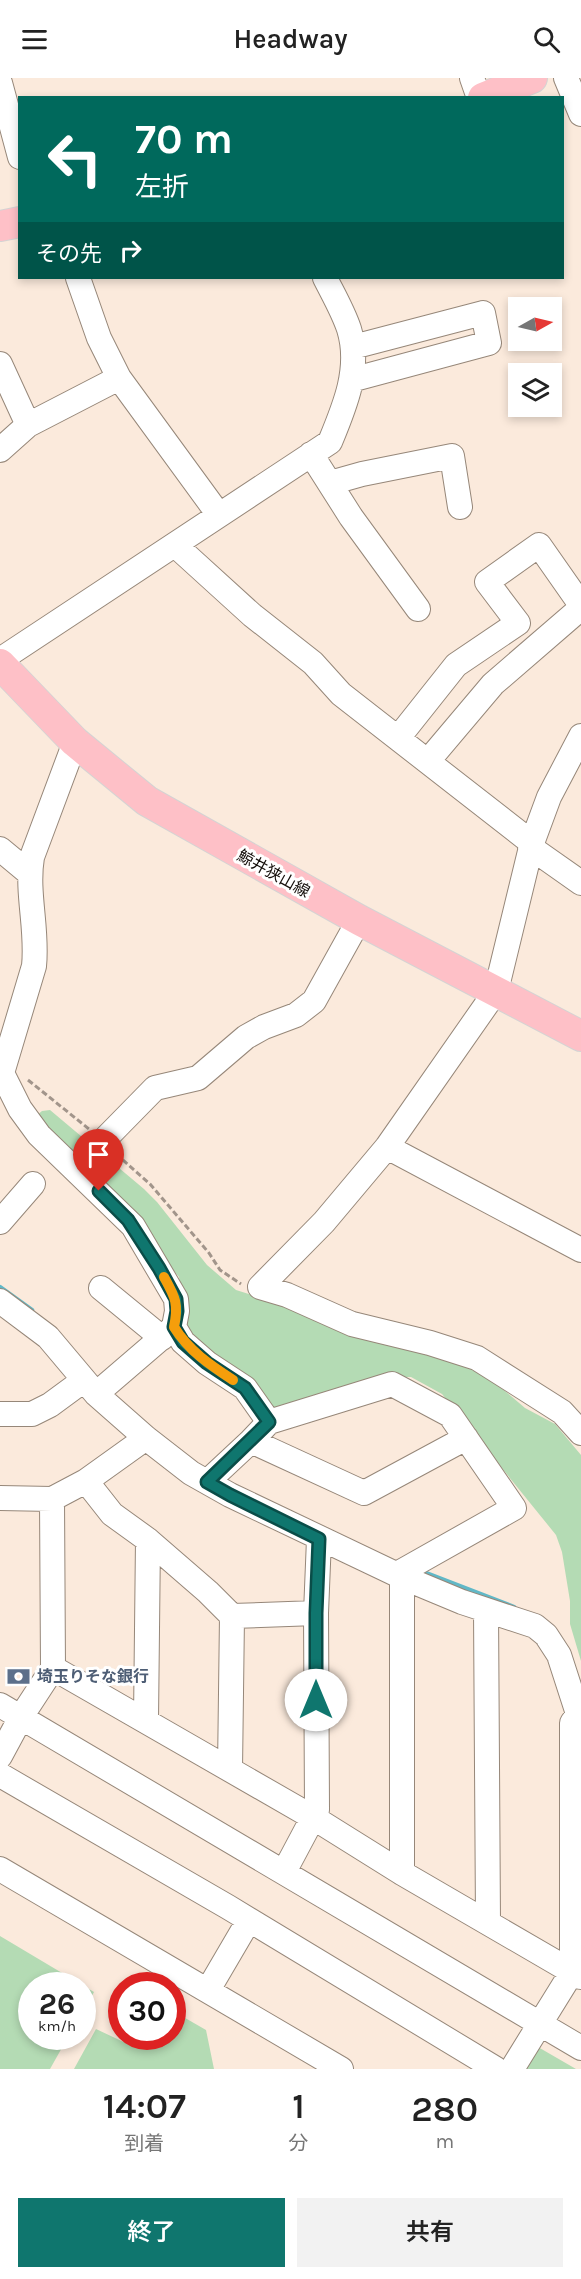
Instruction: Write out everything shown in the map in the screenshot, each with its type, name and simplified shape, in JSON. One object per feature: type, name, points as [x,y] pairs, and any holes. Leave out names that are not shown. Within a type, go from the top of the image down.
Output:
[{"type":"main road","points":[[486,96],[532,78]]},
{"type":"main road","points":[[0,226],[18,222]]},
{"type":"main road","name":"鯨井狭山線","points":[[1,665],[75,742],[147,801],[359,920],[581,1036]]},
{"type":"street","points":[[472,78],[480,96]]},
{"type":"street","points":[[566,78],[581,114]]},
{"type":"street","points":[[0,83],[1,94],[18,149]]},
{"type":"street","points":[[78,279],[99,338],[119,378],[219,515]]},
{"type":"street","points":[[1,665],[219,515],[330,442],[347,400],[353,347],[348,328],[325,279]]},
{"type":"street","points":[[351,380],[489,343],[483,313],[353,347]]},
{"type":"street","points":[[0,364],[28,424]]},
{"type":"street","points":[[0,450],[28,424],[119,378]]},
{"type":"street","points":[[311,454],[351,517],[418,609]]},
{"type":"street","points":[[330,483],[362,474],[452,456],[460,507]]},
{"type":"street","points":[[398,738],[456,665],[518,623],[487,582],[539,544],[581,606],[493,684],[428,761]]},
{"type":"street","points":[[175,545],[252,615],[313,663],[341,694],[581,883]]},
{"type":"street","points":[[581,736],[549,797],[531,845],[496,991],[387,1147],[324,1222],[260,1287],[287,1295],[352,1324],[420,1340],[477,1358],[562,1412],[581,1433]]},
{"type":"street","points":[[0,1414],[32,1414],[90,1387],[168,1332],[177,1311],[176,1299],[133,1226],[39,1135],[20,1109],[2,1069],[34,966],[36,949],[29,873],[32,856],[75,742]]},
{"type":"street","points":[[0,849],[29,873]]},
{"type":"street","points":[[102,1141],[155,1088],[198,1078],[246,1037],[305,1010],[314,1001],[359,920]]},
{"type":"street","points":[[387,1147],[581,1250]]},
{"type":"street","points":[[0,1222],[33,1184]]},
{"type":"street","points":[[101,1288],[183,1342],[207,1363],[245,1388],[269,1422]]},
{"type":"street","points":[[0,1301],[48,1337],[90,1387],[146,1438],[191,1473],[319,1539],[400,1576],[462,1602],[535,1626],[546,1635],[559,1654],[579,1720],[572,1723],[576,1974],[540,2024],[512,2069]]},
{"type":"street","points":[[207,1482],[251,1442],[269,1422],[392,1384],[450,1415],[514,1508],[400,1576]]},
{"type":"street","points":[[0,1498],[52,1499],[86,1481],[146,1438]]},
{"type":"street","points":[[251,1442],[364,1493],[466,1438]]},
{"type":"street","points":[[86,1481],[112,1514],[148,1540],[232,1616],[230,1770]]},
{"type":"street","points":[[0,1756],[21,1717],[53,1668],[52,1499]]},
{"type":"street","points":[[284,1872],[317,1810],[316,1613],[319,1539]]},
{"type":"street","points":[[146,1719],[148,1540]]},
{"type":"street","points":[[400,1576],[402,1873]]},
{"type":"street","points":[[486,1610],[488,1922]]},
{"type":"street","points":[[232,1616],[316,1613]]},
{"type":"street","points":[[53,1668],[146,1719],[402,1873],[576,1974]]},
{"type":"street","points":[[0,1705],[581,2048]]},
{"type":"street","points":[[0,1775],[249,1920],[496,2069]]},
{"type":"street","points":[[0,1869],[341,2069]]},
{"type":"street","points":[[208,1990],[249,1920]]},
{"type":"path","points":[[2,1069],[21,1074],[150,1184],[209,1253],[220,1270],[240,1284],[260,1287]]},
{"type":"green space","points":[[50,1110],[144,1189],[207,1265],[236,1290],[448,1357],[486,1375],[525,1408],[555,1424],[581,1455],[581,1661],[570,1624],[570,1601],[562,1552],[556,1535],[442,1394],[411,1377],[395,1377],[274,1412],[190,1332],[184,1316],[179,1277],[162,1257],[149,1229],[36,1116],[42,1111]]},
{"type":"green space","points":[[0,1936],[60,1972],[18,1972],[18,2050],[61,2050],[50,2069],[0,2069]]},
{"type":"green space","points":[[186,2018],[206,2030],[214,2069],[74,2069],[84,2050],[96,2050],[96,2029],[108,2035],[108,2050],[186,2050]]},
{"type":"green space","points":[[538,2047],[576,2069],[523,2069]]},
{"type":"waterway","points":[[0,1287],[32,1310]]},
{"type":"waterway","points":[[421,1571],[514,1607]]},
{"type":"slow traffic","points":[[164,1277],[176,1299],[177,1311],[174,1327],[183,1342],[207,1363],[233,1380]]},
{"type":"place","name":"埼玉りそな銀行","points":[[19,1676]]},
{"type":"route","points":[[99,1191],[133,1226],[159,1268],[176,1299],[177,1311],[174,1327],[183,1342],[207,1363],[245,1388],[269,1422],[251,1442],[207,1482],[319,1539],[316,1700]]}]
